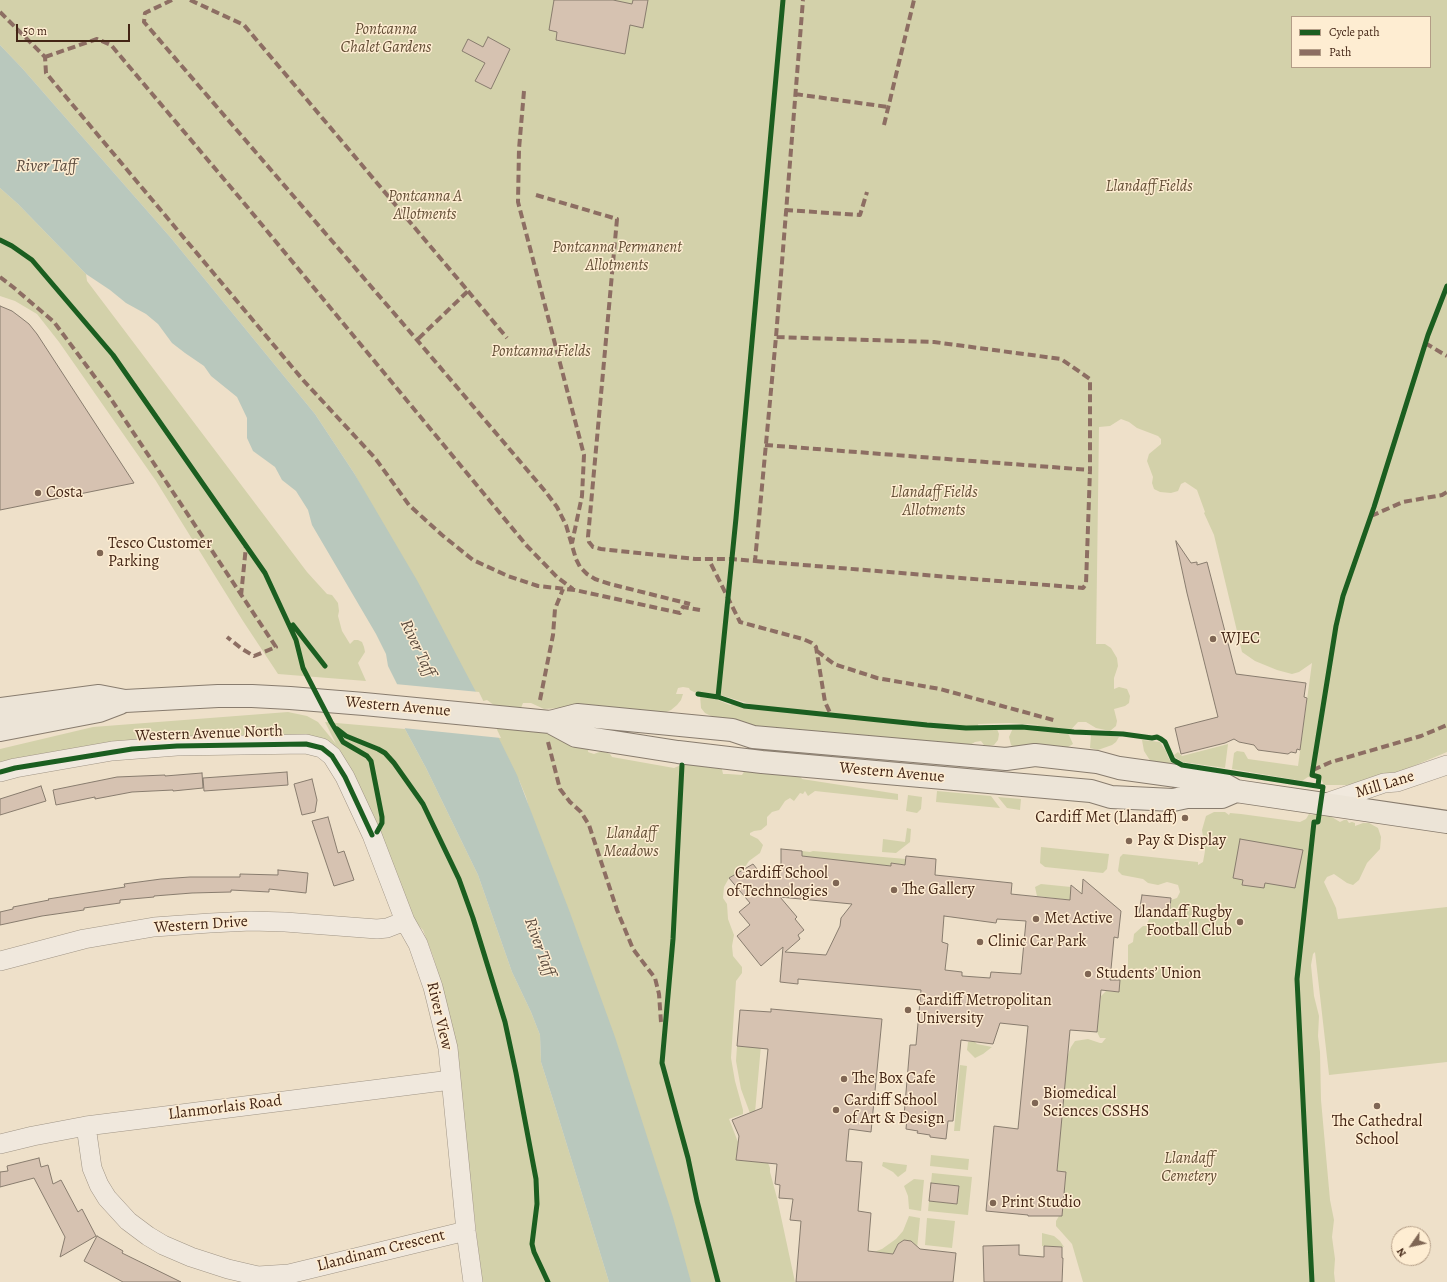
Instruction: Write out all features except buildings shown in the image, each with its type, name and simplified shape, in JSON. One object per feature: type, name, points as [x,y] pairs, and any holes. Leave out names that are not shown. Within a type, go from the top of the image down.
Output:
[{"type":"highway","name":"Western Avenue","points":[[0,709],[99,696],[125,701],[218,696],[252,696],[364,704],[550,722],[577,715],[732,730],[753,737],[1006,759],[1035,755],[1098,762],[1119,768],[1220,782],[1236,791],[1447,822]]},
{"type":"highway","name":"Western Avenue","points":[[0,730],[99,711],[125,701]]},
{"type":"highway","name":"Western Avenue","points":[[550,722],[576,736],[678,752],[762,762],[1084,790],[1111,797],[1173,800],[1187,797],[1222,797],[1236,791]]},
{"type":"street","name":"Western Avenue North","points":[[0,772],[112,751],[177,746],[306,744],[322,748],[332,756],[340,767]]},
{"type":"street","name":"Mill Lane","points":[[1322,804],[1384,783],[1397,782],[1447,765]]},
{"type":"street","name":"River View","points":[[340,767],[372,835],[405,921],[418,944],[433,987],[448,1048],[466,1231],[473,1282]]},
{"type":"street","name":"Western Drive","points":[[0,961],[76,941],[154,927],[210,922],[250,921],[285,922],[377,929],[387,928],[405,921]]},
{"type":"street","name":"Llanmorlais Road","points":[[0,1144],[86,1126],[451,1080]]},
{"type":"street","name":"Llandinam Crescent","points":[[86,1126],[92,1168],[99,1185],[107,1198],[128,1221],[163,1246],[228,1269],[258,1276],[288,1274],[466,1231]]},
{"type":"green space","points":[[0,0],[1447,0],[1447,752],[1375,782],[1347,785],[1324,785],[1321,779],[1308,777],[1302,781],[1232,769],[1234,753],[1237,751],[1244,752],[1248,759],[1298,766],[1312,663],[1299,672],[1292,674],[1255,661],[1242,652],[1214,535],[1204,513],[1205,512],[1197,490],[1185,482],[1181,484],[1178,491],[1171,493],[1160,492],[1154,489],[1152,483],[1153,477],[1147,461],[1149,454],[1161,444],[1161,439],[1158,436],[1137,428],[1129,422],[1121,419],[1110,426],[1099,427],[1096,644],[1105,644],[1111,648],[1117,658],[1118,666],[1114,678],[1114,689],[1119,687],[1127,689],[1130,696],[1129,703],[1125,706],[1114,709],[1117,721],[1116,726],[1110,731],[1096,728],[1086,722],[1078,722],[1068,733],[1073,744],[1068,747],[1068,750],[1016,749],[1011,745],[1009,737],[1013,728],[1039,725],[1009,723],[978,724],[979,729],[984,725],[990,725],[997,729],[999,734],[998,740],[994,745],[989,746],[984,745],[981,741],[970,745],[846,741],[723,722],[705,713],[701,708],[700,695],[689,688],[683,687],[678,688],[676,694],[683,694],[677,705],[671,710],[659,715],[560,708],[544,709],[531,703],[523,703],[521,708],[498,708],[487,700],[476,703],[354,473],[315,414],[171,238],[22,68],[0,45]],"holes":[[[716,694],[750,704],[749,707],[732,704],[730,705],[718,700]]]},
{"type":"green space","points":[[0,188],[18,204],[86,274],[87,281],[307,572],[327,594],[332,595],[338,603],[338,616],[342,631],[350,644],[354,640],[358,640],[362,642],[364,647],[365,652],[358,663],[366,681],[278,674],[243,621],[156,481],[59,342],[37,314],[15,301],[0,296]]},
{"type":"green space","points":[[288,712],[307,716],[318,722],[336,744],[325,722],[405,729],[426,768],[478,875],[512,972],[540,1035],[541,1062],[609,1282],[482,1282],[457,1062],[439,976],[433,956],[423,930],[414,921],[358,789],[317,753],[227,737],[219,732],[210,736],[0,767],[0,749],[93,727]]},
{"type":"green space","name":"Llandaff Meadows","points":[[517,727],[522,731],[529,730],[533,732],[537,729],[556,732],[590,742],[588,752],[594,754],[602,751],[610,754],[612,757],[674,768],[688,762],[721,765],[723,774],[742,775],[745,770],[798,773],[802,779],[898,794],[898,800],[815,791],[808,796],[805,791],[803,794],[800,793],[794,801],[790,798],[785,801],[779,810],[772,812],[767,817],[767,825],[761,830],[750,833],[750,835],[758,839],[763,845],[760,853],[749,861],[743,870],[729,878],[724,887],[723,898],[727,904],[728,919],[734,935],[732,946],[733,956],[742,967],[742,973],[736,981],[731,1058],[743,1114],[729,1119],[738,1142],[736,1160],[768,1163],[795,1282],[659,1282],[526,797],[519,780],[510,778],[486,739],[497,729]]},
{"type":"green space","points":[[1091,735],[1119,737],[1112,745],[1098,750],[1090,748]]},
{"type":"green space","points":[[1142,740],[1160,742],[1174,766],[1151,762],[1144,751]]},
{"type":"green space","points":[[1228,744],[1225,768],[1183,762],[1174,755],[1178,752],[1182,756]]},
{"type":"green space","points":[[937,791],[991,796],[1000,808],[936,802]]},
{"type":"green space","points":[[908,795],[922,797],[921,809],[917,813],[906,811]]},
{"type":"green space","points":[[998,797],[1021,799],[1020,810],[1007,808]]},
{"type":"green space","name":"Llandaff Cemetery","points":[[1214,812],[1225,812],[1229,815],[1230,813],[1241,814],[1300,822],[1306,819],[1309,814],[1325,813],[1340,822],[1347,820],[1349,823],[1355,823],[1355,826],[1363,823],[1369,823],[1378,828],[1381,837],[1380,849],[1367,863],[1359,880],[1353,885],[1347,883],[1334,874],[1327,877],[1324,882],[1336,908],[1338,919],[1447,907],[1447,1062],[1329,1075],[1315,952],[1313,954],[1311,965],[1314,996],[1319,1016],[1318,1036],[1320,1052],[1321,1100],[1330,1200],[1334,1220],[1332,1237],[1335,1259],[1335,1282],[1083,1282],[1072,1244],[1056,1226],[1056,1221],[1059,1216],[1062,1216],[1066,1173],[1057,1171],[1067,1057],[1075,1041],[1088,1039],[1102,1043],[1106,1038],[1100,1038],[1097,1032],[1101,996],[1106,991],[1119,992],[1120,980],[1128,970],[1128,945],[1133,942],[1134,934],[1143,926],[1147,926],[1147,923],[1152,915],[1169,917],[1171,900],[1177,898],[1180,892],[1178,885],[1167,882],[1158,885],[1148,883],[1143,879],[1122,875],[1118,871],[1120,857],[1123,854],[1198,862],[1198,865],[1203,862],[1205,851],[1202,830],[1206,816]]},
{"type":"green space","points":[[907,828],[911,829],[910,842],[896,853],[882,852],[883,839],[905,842]]},
{"type":"green space","points":[[1041,847],[1109,854],[1107,869],[1103,873],[1045,867],[1040,863]]},
{"type":"green space","points":[[802,851],[906,859],[906,865],[891,863],[891,866],[816,858],[801,865]]},
{"type":"green space","points":[[1041,884],[1071,887],[1070,900],[1037,896],[1035,887]]},
{"type":"green space","points":[[974,1041],[977,1044],[992,1047],[975,1058],[967,1050],[968,1042]]},
{"type":"green space","points":[[749,1044],[761,1045],[754,1124],[741,1089],[736,1061],[737,1046],[748,1047]]},
{"type":"green space","points":[[960,1065],[967,1066],[960,1131],[954,1131]]},
{"type":"green space","points":[[931,1155],[969,1159],[968,1170],[930,1166]]},
{"type":"green space","points":[[883,1162],[907,1165],[906,1171],[898,1177],[893,1172],[882,1166]]},
{"type":"green space","points":[[932,1173],[972,1177],[968,1215],[928,1211],[929,1201],[957,1204],[959,1186],[931,1183]]},
{"type":"green space","points":[[914,1179],[924,1180],[921,1211],[909,1209],[908,1196],[904,1186]]},
{"type":"green space","points":[[909,1216],[920,1218],[917,1249],[911,1241],[904,1240],[898,1244],[895,1254],[874,1252],[882,1249],[896,1239],[903,1231]]},
{"type":"green space","points":[[927,1218],[955,1221],[952,1248],[925,1245]]},
{"type":"green space","points":[[1042,1233],[1054,1236],[1064,1247],[1042,1246]]},
{"type":"water","name":"River Taff","points":[[0,45],[22,68],[171,238],[315,414],[354,473],[418,582],[476,692],[517,775],[569,910],[615,1037],[673,1217],[691,1282],[609,1282],[541,1062],[540,1035],[512,972],[478,875],[426,768],[405,729],[397,684],[388,666],[386,654],[376,634],[312,525],[308,510],[296,491],[282,480],[275,467],[253,451],[247,438],[247,418],[237,397],[211,376],[204,366],[172,343],[158,324],[146,314],[126,303],[86,274],[18,204],[0,188]]},
{"type":"pier","points":[[395,684],[479,692],[501,738],[403,728],[395,700]]},
{"type":"marked path","points":[[172,0],[145,13],[144,22],[545,491],[557,507],[566,525],[576,559],[580,567],[595,579],[690,604]]},
{"type":"marked path","points":[[190,0],[244,25],[468,291],[417,340]]},
{"type":"marked path","points":[[536,195],[617,219],[588,537],[589,542],[593,547],[601,549],[695,559],[732,559],[755,561],[776,337],[803,0]]},
{"type":"marked path","points":[[884,125],[914,0]]},
{"type":"marked path","points":[[0,12],[45,57],[46,73],[303,380],[375,458],[409,505],[442,535],[473,560],[508,576],[538,586],[575,590],[680,613],[683,607],[700,610]]},
{"type":"marked path","points":[[45,57],[97,39],[111,45],[239,197],[527,546],[557,577],[573,589]]},
{"type":"marked path","points":[[524,91],[519,149],[518,202],[584,455],[582,496],[572,543]]},
{"type":"marked path","points":[[795,94],[888,107]]},
{"type":"marked path","points":[[785,210],[860,215],[867,192]]},
{"type":"marked path","points":[[0,277],[54,322],[109,396],[276,647],[254,656],[227,637]]},
{"type":"marked path","points":[[468,291],[507,338]]},
{"type":"marked path","points":[[755,561],[1083,588],[1086,584],[1090,470],[1090,379],[1061,359],[934,342],[776,337]]},
{"type":"marked path","points":[[1425,343],[1447,356]]},
{"type":"marked path","points":[[765,445],[1090,470]]},
{"type":"marked path","points":[[1371,516],[1403,502],[1442,495],[1447,492]]},
{"type":"marked path","points":[[241,596],[246,546]]},
{"type":"marked path","points":[[711,564],[740,622],[803,639],[812,643],[816,647],[825,702],[831,715]]},
{"type":"marked path","points":[[540,700],[553,635],[555,609],[563,589]]},
{"type":"marked path","points":[[817,651],[834,664],[877,678],[940,689],[1057,721]]},
{"type":"marked path","points":[[1313,770],[1331,762],[1421,736],[1447,725]]},
{"type":"marked path","points":[[548,742],[560,789],[570,802],[581,812],[589,825],[617,910],[633,949],[655,978],[659,994],[661,1022]]},
{"type":"cycle path","points":[[718,697],[736,518],[783,0]]},
{"type":"cycle path","points":[[0,240],[12,246],[32,260],[113,355],[265,573],[296,640],[303,668],[331,722],[343,742],[367,756],[371,761],[382,817],[382,823],[377,832]]},
{"type":"cycle path","points":[[1318,786],[1319,777],[1312,775],[1336,626],[1343,596],[1374,507],[1428,335],[1447,286]]},
{"type":"cycle path","points":[[293,625],[325,666]]},
{"type":"cycle path","points":[[698,694],[718,697],[744,706],[927,725],[966,728],[1022,727],[1074,732],[1123,734],[1152,738],[1157,737],[1165,742],[1173,760],[1182,765],[1323,787],[1318,822],[1314,822],[1297,979],[1312,1282]]},
{"type":"cycle path","points":[[337,729],[346,736],[385,753],[394,763],[423,804],[459,879],[473,918],[505,1022],[536,1179],[537,1204],[532,1244],[534,1252],[548,1282]]},
{"type":"cycle path","points":[[0,772],[15,768],[132,749],[177,746],[306,744],[322,748],[332,756],[345,777],[372,835]]},
{"type":"cycle path","points":[[682,765],[673,939],[662,1063],[688,1158],[697,1201],[718,1282]]},
{"type":"place","name":"Costa","points":[[38,493]]},
{"type":"place","name":"Tesco Customer Parking","points":[[100,553]]},
{"type":"place","name":"WJEC","points":[[1213,639]]},
{"type":"place","name":"Cardiff Met (Llandaff)","points":[[1185,818]]},
{"type":"place","name":"Pay & Display","points":[[1129,841]]},
{"type":"place","name":"Cardiff School of Technologies","points":[[836,883]]},
{"type":"place","name":"The Gallery","points":[[894,890]]},
{"type":"place","name":"Met Active","points":[[1036,919]]},
{"type":"place","name":"Llandaff Rugby Football Club","points":[[1240,922]]},
{"type":"place","name":"Clinic Car Park","points":[[980,942]]},
{"type":"place","name":"Students’ Union","points":[[1088,974]]},
{"type":"place","name":"Cardiff Metropolitan University","points":[[908,1010]]},
{"type":"place","name":"The Box Cafe","points":[[844,1079]]},
{"type":"place","name":"Biomedical Sciences CSSHS","points":[[1035,1103]]},
{"type":"place","name":"The Cathedral School","points":[[1377,1106]]},
{"type":"place","name":"Cardiff School of Art & Design","points":[[836,1110]]},
{"type":"place","name":"Print Studio","points":[[993,1203]]},
{"type":"park label","name":"Pontcanna Chalet Gardens","points":[[386,39]]},
{"type":"park label","name":"Llandaff Fields","points":[[1149,187]]},
{"type":"park label","name":"Pontcanna A Allotments","points":[[425,206]]},
{"type":"park label","name":"Pontcanna Permanent Allotments","points":[[617,257]]},
{"type":"park label","name":"Pontcanna Fields","points":[[541,352]]},
{"type":"park label","name":"Llandaff Fields Allotments","points":[[934,502]]}]
